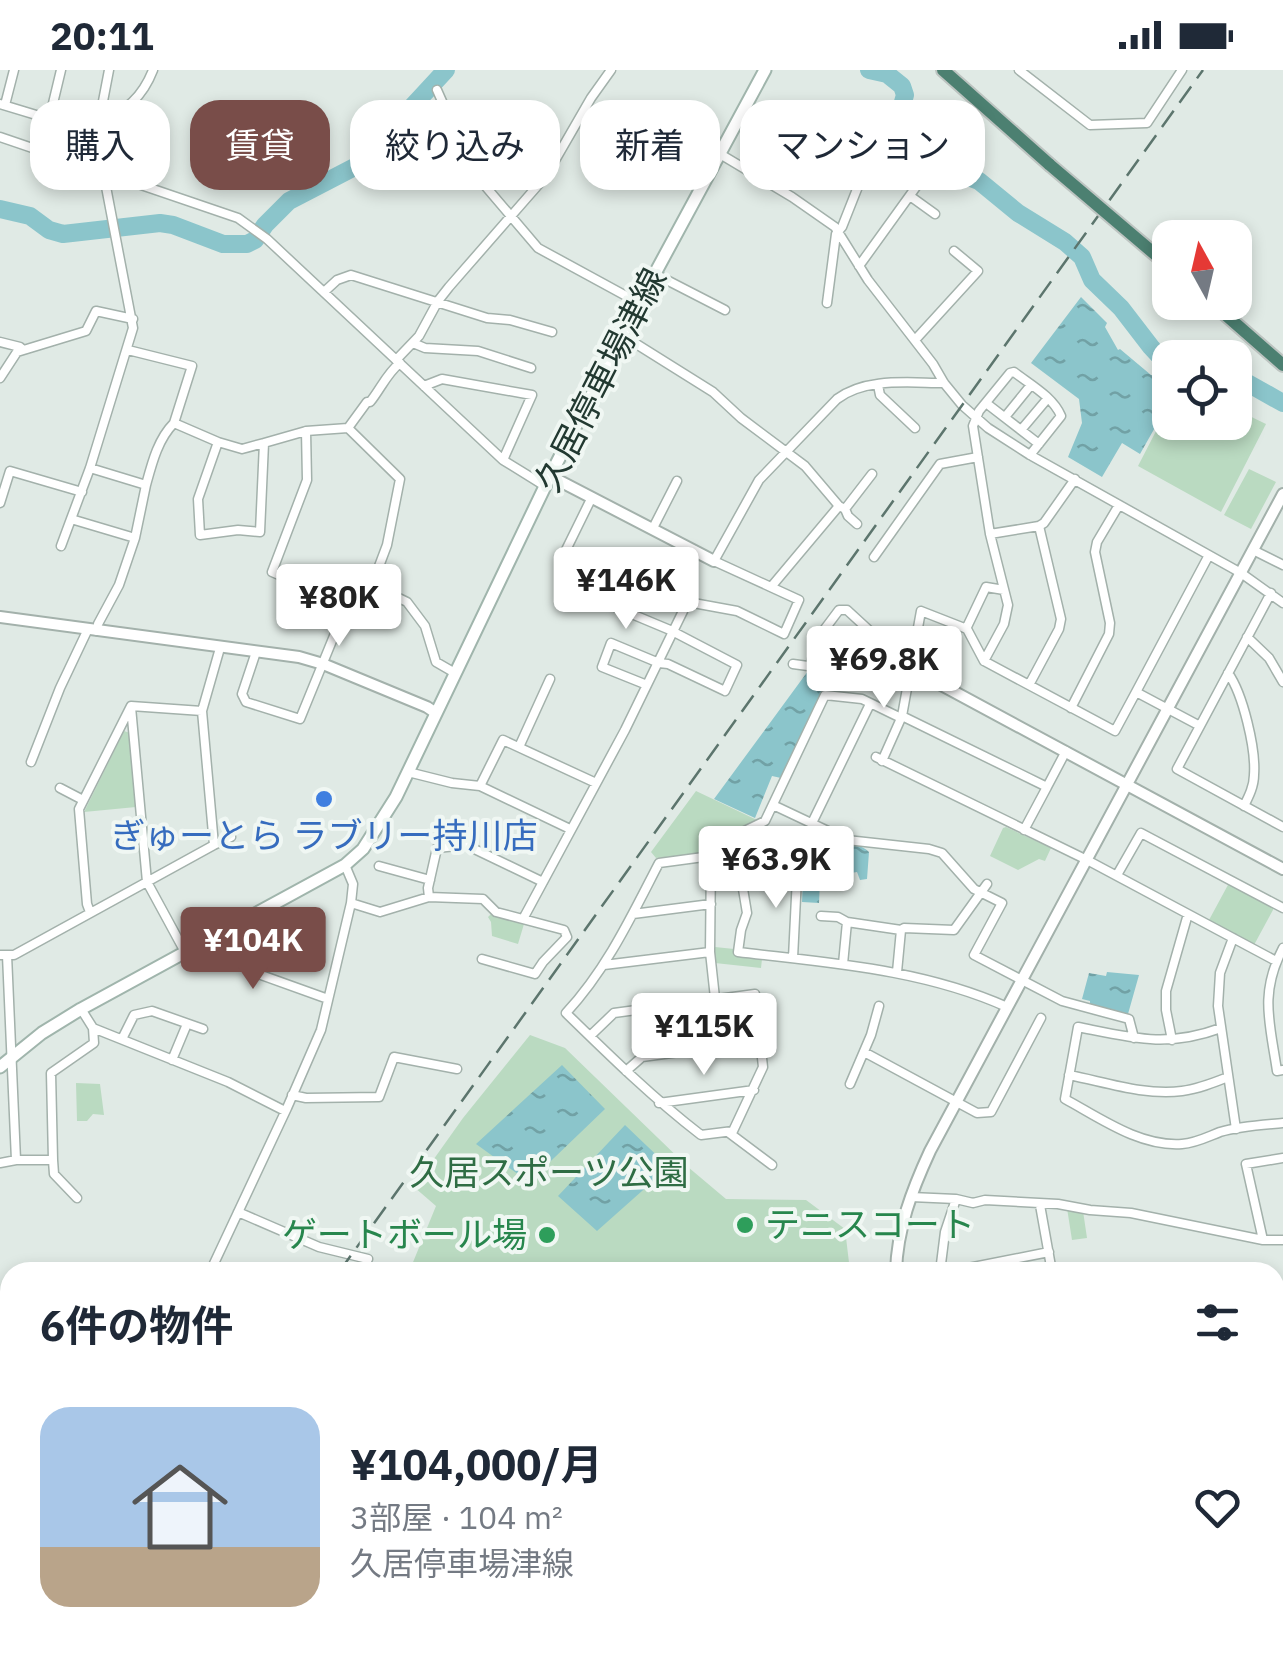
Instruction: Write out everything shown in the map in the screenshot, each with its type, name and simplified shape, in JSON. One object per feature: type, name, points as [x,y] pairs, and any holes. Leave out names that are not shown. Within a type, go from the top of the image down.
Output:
[{"type":"highway","points":[[943,70],[979,100]]},
{"type":"highway","points":[[952,70],[979,100]]},
{"type":"highway","points":[[985,105],[1152,253]]},
{"type":"highway","points":[[1232,320],[1283,365]]},
{"type":"main road","name":"久居停車場津線","points":[[720,154],[764,70]]},
{"type":"main road","name":"久居停車場津線","points":[[0,1067],[81,1009],[345,865],[363,849],[408,772],[548,481],[700,190]]},
{"type":"street","points":[[14,70],[2,105],[30,114]]},
{"type":"street","points":[[56,100],[62,70]]},
{"type":"street","points":[[103,100],[109,70]]},
{"type":"street","points":[[135,100],[153,70]]},
{"type":"street","points":[[348,428],[379,390],[438,301],[546,176],[611,70]]},
{"type":"street","points":[[1020,70],[1090,125],[1147,122],[1182,70]]},
{"type":"street","points":[[437,90],[445,108],[452,147],[538,248],[639,304]]},
{"type":"street","points":[[0,137],[30,147]]},
{"type":"street","points":[[720,154],[835,226],[868,280],[944,384],[992,431],[1241,573],[1283,604]]},
{"type":"street","points":[[61,546],[128,350],[133,319],[107,190]]},
{"type":"street","points":[[157,190],[238,218],[254,228],[503,460],[592,497],[714,561],[800,600],[784,634],[737,611],[678,600],[566,552],[592,497]]},
{"type":"street","points":[[827,303],[838,231],[857,190]]},
{"type":"street","points":[[859,266],[914,190]]},
{"type":"street","points":[[910,196],[935,214]]},
{"type":"street","points":[[915,340],[978,271],[954,250]]},
{"type":"street","points":[[655,274],[725,310]]},
{"type":"street","points":[[324,292],[337,280],[351,276],[487,318],[495,316],[552,332]]},
{"type":"street","points":[[0,378],[17,352],[86,331],[96,311],[133,319]]},
{"type":"street","points":[[622,335],[704,385],[741,418],[787,450],[857,524]]},
{"type":"street","points":[[412,343],[425,348],[478,351],[530,368]]},
{"type":"street","points":[[1,344],[23,350]]},
{"type":"street","points":[[31,762],[60,688],[118,585],[135,538],[157,449],[174,423],[192,366],[128,350]]},
{"type":"street","points":[[984,661],[1006,618],[1008,605],[990,534],[974,426],[986,402],[1014,372],[1048,398],[1062,416],[1030,454]]},
{"type":"street","points":[[424,386],[442,378],[532,395],[503,460]]},
{"type":"street","points":[[714,561],[767,470],[844,394],[857,387],[944,384]]},
{"type":"street","points":[[992,431],[1031,384]]},
{"type":"street","points":[[878,385],[880,396],[914,428]]},
{"type":"street","points":[[1010,442],[1048,398]]},
{"type":"street","points":[[986,402],[1039,444]]},
{"type":"street","points":[[174,423],[242,449],[306,431],[348,428],[400,479],[387,545],[372,586],[407,602],[425,626],[436,662],[455,674]]},
{"type":"street","points":[[256,652],[242,694],[246,702],[300,719],[347,604],[272,572],[306,480],[306,431]]},
{"type":"street","points":[[218,442],[200,492],[200,534],[260,532],[264,443]]},
{"type":"street","points":[[874,557],[940,464],[978,457]]},
{"type":"street","points":[[90,468],[146,485]]},
{"type":"street","points":[[0,504],[10,471],[82,492]]},
{"type":"street","points":[[771,587],[872,474]]},
{"type":"street","points":[[990,534],[1044,524],[1074,479]]},
{"type":"street","points":[[653,528],[677,482]]},
{"type":"street","points":[[897,1262],[910,1197],[930,1151],[1283,495]]},
{"type":"street","points":[[1071,708],[1109,634],[1095,552],[1119,505]]},
{"type":"street","points":[[71,518],[135,538]]},
{"type":"street","points":[[1029,685],[1060,625],[1039,526]]},
{"type":"street","points":[[800,530],[810,539]]},
{"type":"street","points":[[1253,550],[1283,565]]},
{"type":"street","points":[[1209,556],[1114,731],[984,661],[966,629],[921,611],[902,717],[879,759],[1118,876],[1276,961]]},
{"type":"street","points":[[966,629],[986,587],[1004,590]]},
{"type":"street","points":[[1271,593],[1176,769],[1283,827]]},
{"type":"street","points":[[602,602],[670,630],[737,665],[724,691],[612,643],[602,666],[647,685]]},
{"type":"street","points":[[523,919],[690,603]]},
{"type":"street","points":[[811,666],[815,642],[839,610],[846,610],[872,633],[864,671]]},
{"type":"street","points":[[0,617],[299,657],[436,713]]},
{"type":"street","points":[[1246,638],[1269,658],[1283,682]]},
{"type":"street","points":[[214,845],[202,711],[220,648]]},
{"type":"street","points":[[792,664],[860,673],[910,674],[1066,751],[1283,868]]},
{"type":"street","points":[[1228,672],[1238,692],[1254,763],[1253,784],[1244,806]]},
{"type":"street","points":[[519,747],[550,679]]},
{"type":"street","points":[[1136,692],[1200,726]]},
{"type":"street","points":[[590,1036],[614,1013],[755,994],[763,1067],[733,1131],[702,1135],[659,1103],[590,1036],[566,1012],[604,965],[658,863],[711,856],[734,835],[763,824],[825,695],[862,699],[1047,787]]},
{"type":"street","points":[[812,823],[870,704]]},
{"type":"street","points":[[131,706],[202,711]]},
{"type":"street","points":[[90,912],[79,814],[131,706]]},
{"type":"street","points":[[131,706],[147,882],[185,952]]},
{"type":"street","points":[[480,786],[503,740],[596,783]]},
{"type":"street","points":[[1024,830],[1066,751]]},
{"type":"street","points":[[408,772],[480,786],[570,829]]},
{"type":"street","points":[[60,788],[83,800]]},
{"type":"street","points":[[773,805],[854,842],[942,853],[974,889],[984,888],[1002,902],[974,955],[1062,1001],[1129,1019],[1134,1038]]},
{"type":"street","points":[[1118,876],[1141,832],[1283,908]]},
{"type":"street","points":[[734,835],[747,913],[738,952],[897,972],[1007,1007]]},
{"type":"street","points":[[16,1160],[3,955],[14,954],[231,837]]},
{"type":"street","points":[[429,897],[437,848],[466,845],[543,882]]},
{"type":"street","points":[[711,856],[710,952],[715,998]]},
{"type":"street","points":[[215,1262],[320,1030],[351,902],[353,884],[345,865]]},
{"type":"street","points":[[379,866],[430,880]]},
{"type":"street","points":[[742,883],[796,877],[793,958]]},
{"type":"street","points":[[821,916],[900,930],[954,930],[984,888]]},
{"type":"street","points":[[351,902],[380,912],[429,897],[483,898],[496,912],[564,930],[567,937],[536,974],[482,960]]},
{"type":"street","points":[[633,914],[711,904]]},
{"type":"street","points":[[1172,1040],[1166,991],[1188,914]]},
{"type":"street","points":[[843,964],[847,922]]},
{"type":"street","points":[[226,929],[250,972],[328,998]]},
{"type":"street","points":[[897,972],[900,930]]},
{"type":"street","points":[[1233,938],[1220,974],[1218,1006],[1236,1128]]},
{"type":"street","points":[[1283,948],[1269,980],[1267,1000],[1277,1071],[1283,1070]]},
{"type":"street","points":[[604,965],[710,952]]},
{"type":"street","points":[[850,1084],[872,1036],[879,1006]]},
{"type":"street","points":[[76,1198],[54,1174],[51,1073],[94,1044],[93,1028],[81,1009]]},
{"type":"street","points":[[122,1040],[134,1015],[152,1011],[203,1028]]},
{"type":"street","points":[[864,1052],[977,1114],[990,1112],[1041,1018]]},
{"type":"street","points":[[172,1060],[187,1024]]},
{"type":"street","points":[[1221,1028],[1194,1038],[1172,1040],[1134,1038],[1078,1027],[1065,1099],[1150,1141],[1183,1144],[1236,1128],[1282,1126]]},
{"type":"street","points":[[93,1028],[228,1082],[284,1111]]},
{"type":"street","points":[[626,1071],[642,1057],[760,1041]]},
{"type":"street","points":[[292,1095],[379,1097],[394,1058],[457,1069]]},
{"type":"street","points":[[1069,1075],[1171,1092],[1228,1077]]},
{"type":"street","points":[[659,1103],[754,1090]]},
{"type":"street","points":[[727,1132],[772,1165]]},
{"type":"street","points":[[1263,1240],[1246,1164],[1283,1158]]},
{"type":"street","points":[[0,1162],[54,1160]]},
{"type":"street","points":[[910,1197],[973,1203],[986,1200],[1058,1204],[1131,1213],[1263,1240],[1283,1240]]},
{"type":"street","points":[[941,1262],[945,1232],[956,1199]]},
{"type":"street","points":[[1040,1205],[1050,1262]]},
{"type":"street","points":[[238,1212],[319,1247],[366,1262]]},
{"type":"street","points":[[998,1262],[1048,1252]]},
{"type":"green space","points":[[1252,417],[1266,424],[1221,512],[1138,466],[1152,439],[1252,440]]},
{"type":"green space","points":[[1249,469],[1276,482],[1251,529],[1224,515]]},
{"type":"green space","points":[[124,731],[130,733],[136,807],[84,812]]},
{"type":"green space","points":[[696,791],[759,821],[725,835],[710,852],[656,858],[651,852]]},
{"type":"green space","points":[[1006,827],[1051,848],[1045,861],[1039,859],[1018,870],[990,856]]},
{"type":"green space","points":[[1229,883],[1274,908],[1254,945],[1209,920]]},
{"type":"green space","points":[[491,914],[524,924],[518,944],[492,936],[488,917]]},
{"type":"green space","points":[[715,947],[734,949],[734,955],[762,959],[761,968],[715,963]]},
{"type":"green space","name":"久居スポーツ公園","points":[[530,1035],[565,1048],[726,1199],[806,1200],[845,1229],[849,1262],[413,1262],[436,1206],[414,1187]]},
{"type":"green space","points":[[76,1083],[100,1084],[104,1115],[93,1114],[87,1121],[77,1121]]},
{"type":"green space","points":[[1067,1208],[1083,1211],[1087,1238],[1072,1240]]},
{"type":"water","points":[[1081,297],[1107,323],[1105,327],[1118,350],[1152,375],[1152,433],[1140,454],[1122,443],[1102,477],[1068,457],[1082,423],[1079,399],[1031,363]]},
{"type":"water","points":[[808,671],[830,673],[781,778],[772,776],[755,818],[714,799]]},
{"type":"water","points":[[839,841],[869,852],[867,879],[860,880],[857,872],[845,874],[831,869],[829,863]]},
{"type":"water","points":[[803,880],[820,880],[819,903],[802,902]]},
{"type":"water","points":[[1107,972],[1139,975],[1128,1014],[1082,999],[1089,973],[1106,976]]},
{"type":"water","points":[[562,1065],[605,1109],[529,1182],[476,1144]]},
{"type":"water","points":[[625,1125],[669,1167],[597,1231],[558,1196]]},
{"type":"waterway","points":[[0,209],[30,216],[49,230],[63,234],[160,223],[223,244],[247,244],[289,201],[370,159],[383,138],[446,70]]},
{"type":"waterway","points":[[869,70],[887,74],[902,86],[905,95],[899,116],[936,165],[979,181],[1018,213],[1065,242],[1082,257],[1092,280],[1121,308],[1152,348]]},
{"type":"waterway","points":[[1252,386],[1283,403]]},
{"type":"railway","points":[[346,1262],[1203,70]]},
{"type":"place","name":"ぎゅーとら ラブリー持川店","points":[[324,799]]},
{"type":"place","name":"テニスコート","points":[[745,1225]]},
{"type":"place","name":"ゲートボール場","points":[[547,1235]]}]
